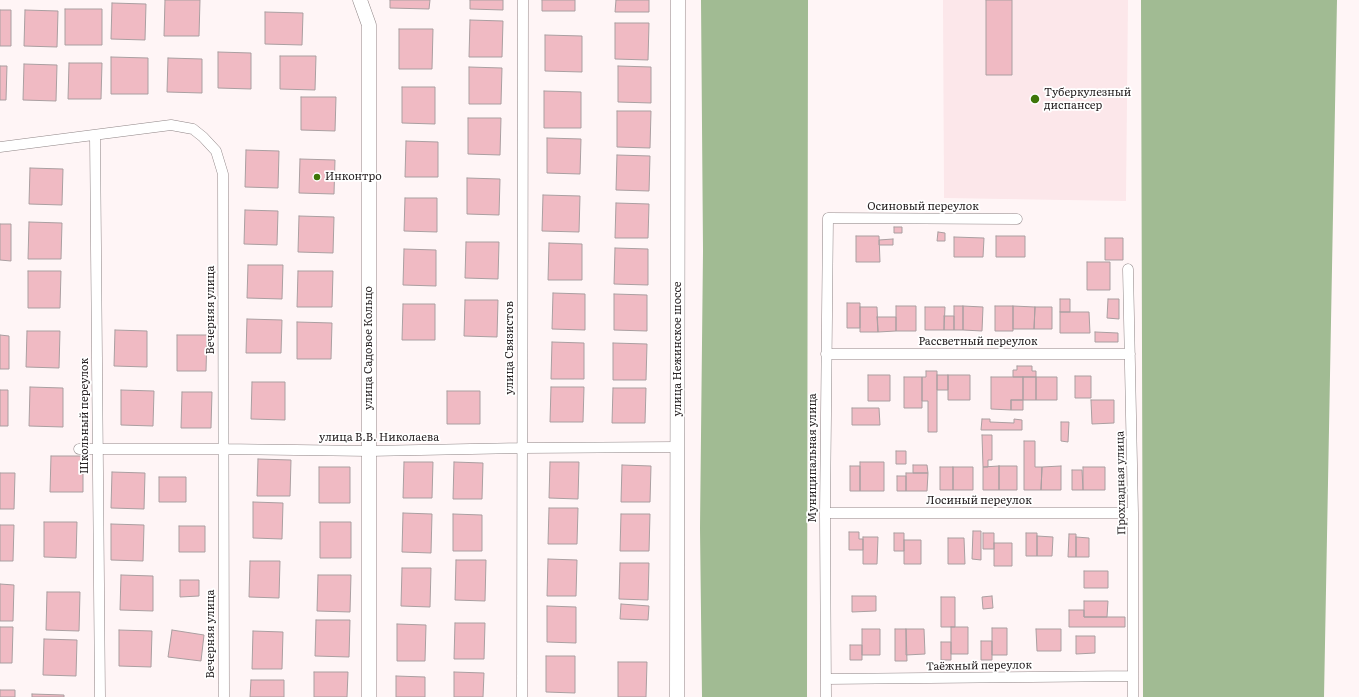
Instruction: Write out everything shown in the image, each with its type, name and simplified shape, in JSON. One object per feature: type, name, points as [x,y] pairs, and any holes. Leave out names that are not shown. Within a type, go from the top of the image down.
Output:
[{"type":"street","name":"улица Садовое Кольцо","points":[[360,0],[369,26],[369,697]]},
{"type":"street","name":"улица Связистов","points":[[522,697],[523,0]]},
{"type":"street","name":"улица Нежинское шоссе","points":[[677,697],[678,0]]},
{"type":"street","name":"Вечерняя улица","points":[[0,147],[171,125],[192,129],[203,137],[216,151],[223,174],[222,449],[224,697]]},
{"type":"street","name":"Школьный переулок","points":[[95,135],[100,697]]},
{"type":"street","name":"Осиновый переулок","points":[[828,218],[1017,219]]},
{"type":"street","name":"Муниципальная улица","points":[[826,697],[825,514],[828,218]]},
{"type":"street","name":"Прохладная улица","points":[[1128,268],[1133,513],[1133,697]]},
{"type":"street","name":"Рассветный переулок","points":[[826,354],[1130,354]]},
{"type":"street","name":"улица В.В. Николаева","points":[[79,449],[369,451],[678,447]]},
{"type":"street","name":"Лосиный переулок","points":[[825,514],[1133,513]]},
{"type":"street","name":"Таёжный переулок","points":[[826,679],[1133,676]]},
{"type":"shaded area","name":"Туберкулезный диспансер","points":[[943,0],[1128,0],[1126,201],[944,198]]},
{"type":"green space","points":[[701,0],[808,0],[807,697],[702,697],[700,528],[703,251]]},
{"type":"green space","points":[[1141,0],[1337,0],[1324,697],[1143,697]]},
{"type":"building","points":[[165,0],[200,0],[199,36],[164,36]]},
{"type":"building","points":[[390,0],[430,0],[429,9],[390,8]]},
{"type":"building","points":[[470,0],[503,0],[503,10],[470,9]]},
{"type":"building","points":[[542,0],[575,0],[575,11],[542,11]]},
{"type":"building","points":[[616,0],[649,0],[649,12],[615,12]]},
{"type":"building","points":[[986,0],[1012,0],[1012,75],[986,75]]},
{"type":"building","points":[[112,3],[146,4],[145,40],[111,39]]},
{"type":"building","points":[[65,9],[102,9],[102,45],[65,45]]},
{"type":"building","points":[[0,10],[11,10],[11,46],[0,46]]},
{"type":"building","points":[[25,10],[58,11],[57,47],[24,46]]},
{"type":"building","points":[[265,12],[303,13],[302,45],[265,44]]},
{"type":"building","points":[[470,20],[503,21],[502,57],[469,57]]},
{"type":"building","points":[[615,23],[649,23],[648,60],[615,59]]},
{"type":"building","points":[[399,29],[433,29],[432,69],[399,69]]},
{"type":"building","points":[[545,35],[582,36],[582,72],[545,71]]},
{"type":"building","points":[[218,52],[251,53],[251,89],[218,88]]},
{"type":"building","points":[[280,56],[316,56],[315,90],[280,89]]},
{"type":"building","points":[[111,57],[148,58],[148,94],[111,94]]},
{"type":"building","points":[[168,58],[202,59],[202,93],[167,92]]},
{"type":"building","points":[[69,63],[102,63],[101,99],[68,99]]},
{"type":"building","points":[[24,64],[57,65],[56,101],[23,100]]},
{"type":"building","points":[[0,66],[7,66],[6,100],[0,100]]},
{"type":"building","points":[[618,66],[651,67],[651,103],[618,102]]},
{"type":"building","points":[[469,67],[502,68],[501,104],[469,104]]},
{"type":"building","points":[[402,87],[435,87],[435,124],[402,123]]},
{"type":"building","points":[[544,91],[581,92],[581,128],[544,128]]},
{"type":"building","points":[[301,97],[336,97],[335,131],[301,130]]},
{"type":"building","points":[[617,111],[651,111],[650,148],[617,147]]},
{"type":"building","points":[[468,118],[501,118],[500,155],[468,154]]},
{"type":"building","points":[[547,138],[581,139],[580,174],[547,173]]},
{"type":"building","points":[[406,141],[438,142],[438,177],[405,177]]},
{"type":"building","points":[[246,150],[279,151],[278,188],[245,187]]},
{"type":"building","points":[[617,155],[650,156],[649,191],[616,190]]},
{"type":"building","name":"Инконтро","points":[[300,159],[335,160],[334,194],[299,193]]},
{"type":"building","points":[[30,168],[63,169],[62,205],[29,204]]},
{"type":"building","points":[[467,178],[500,179],[499,215],[467,214]]},
{"type":"building","points":[[543,195],[580,196],[579,232],[542,231]]},
{"type":"building","points":[[405,198],[437,198],[437,232],[404,231]]},
{"type":"building","points":[[616,203],[649,204],[648,238],[615,238]]},
{"type":"building","points":[[245,210],[278,211],[277,245],[244,244]]},
{"type":"building","points":[[299,216],[334,217],[333,253],[298,252]]},
{"type":"building","points":[[29,222],[62,223],[61,259],[28,259]]},
{"type":"building","points":[[0,224],[11,224],[11,261],[0,260]]},
{"type":"building","points":[[894,227],[902,227],[902,233],[894,233]]},
{"type":"building","points":[[938,232],[945,233],[945,241],[937,241]]},
{"type":"building","points":[[856,236],[879,236],[880,262],[856,262]]},
{"type":"building","points":[[996,236],[1025,236],[1025,257],[996,257]]},
{"type":"building","points":[[954,237],[984,238],[983,257],[954,257]]},
{"type":"building","points":[[1105,238],[1123,238],[1123,260],[1105,260]]},
{"type":"building","points":[[893,239],[893,245],[879,245],[879,240]]},
{"type":"building","points":[[466,242],[499,242],[498,279],[465,278]]},
{"type":"building","points":[[549,243],[582,244],[582,280],[548,280]]},
{"type":"building","points":[[615,248],[648,249],[648,285],[614,284]]},
{"type":"building","points":[[404,249],[436,250],[436,286],[403,285]]},
{"type":"building","points":[[1087,262],[1110,262],[1110,290],[1087,290]]},
{"type":"building","points":[[248,265],[283,265],[282,299],[247,298]]},
{"type":"building","points":[[28,271],[61,271],[60,308],[28,308]]},
{"type":"building","points":[[298,271],[333,271],[332,307],[297,307]]},
{"type":"building","points":[[553,293],[585,294],[585,330],[552,329]]},
{"type":"building","points":[[614,294],[647,295],[647,331],[614,330]]},
{"type":"building","points":[[1060,299],[1070,299],[1070,312],[1060,312]]},
{"type":"building","points":[[1108,299],[1119,299],[1119,319],[1107,318]]},
{"type":"building","points":[[465,300],[498,300],[497,337],[464,336]]},
{"type":"building","points":[[847,303],[860,303],[860,328],[847,328]]},
{"type":"building","points":[[403,304],[435,304],[435,340],[402,340]]},
{"type":"building","points":[[896,306],[916,306],[916,331],[896,331]]},
{"type":"building","points":[[954,306],[963,306],[963,330],[954,330]]},
{"type":"building","points":[[963,306],[983,307],[982,331],[963,330]]},
{"type":"building","points":[[995,306],[1013,306],[1013,331],[995,331]]},
{"type":"building","points":[[1013,306],[1035,307],[1034,329],[1013,329]]},
{"type":"building","points":[[860,307],[877,307],[878,332],[860,332]]},
{"type":"building","points":[[925,307],[945,307],[944,330],[925,330]]},
{"type":"building","points":[[1035,307],[1052,307],[1052,329],[1034,329]]},
{"type":"building","points":[[1060,312],[1089,312],[1090,333],[1060,333]]},
{"type":"building","points":[[944,316],[954,316],[954,330],[944,330]]},
{"type":"building","points":[[877,317],[896,317],[896,331],[878,332]]},
{"type":"building","points":[[247,319],[282,320],[281,353],[246,353]]},
{"type":"building","points":[[297,322],[332,323],[331,359],[297,359]]},
{"type":"building","points":[[115,330],[147,331],[147,367],[114,366]]},
{"type":"building","points":[[27,331],[60,331],[59,368],[26,367]]},
{"type":"building","points":[[1095,332],[1118,333],[1118,342],[1095,342]]},
{"type":"building","points":[[0,335],[9,336],[9,369],[0,369]]},
{"type":"building","points":[[177,335],[207,335],[206,371],[177,371]]},
{"type":"building","points":[[552,342],[584,343],[584,379],[551,379]]},
{"type":"building","points":[[613,343],[647,344],[646,380],[613,380]]},
{"type":"building","points":[[1017,366],[1032,366],[1032,371],[1036,371],[1036,377],[1013,377],[1013,370],[1017,370]]},
{"type":"building","points":[[926,371],[937,371],[937,432],[928,432],[928,401],[922,401],[922,377],[926,377]]},
{"type":"building","points":[[868,375],[890,375],[890,401],[868,401]]},
{"type":"building","points":[[937,375],[948,375],[948,390],[937,390]]},
{"type":"building","points":[[948,375],[970,375],[970,400],[948,400]]},
{"type":"building","points":[[1075,376],[1091,376],[1091,398],[1075,398]]},
{"type":"building","points":[[904,377],[922,377],[922,408],[904,408]]},
{"type":"building","points":[[991,377],[1023,377],[1023,400],[1011,400],[1011,410],[991,409]]},
{"type":"building","points":[[1023,377],[1036,377],[1036,400],[1023,400]]},
{"type":"building","points":[[1036,377],[1057,377],[1057,400],[1036,400]]},
{"type":"building","points":[[252,382],[285,382],[285,420],[251,419]]},
{"type":"building","points":[[30,387],[63,388],[63,427],[29,426]]},
{"type":"building","points":[[551,387],[584,387],[583,422],[550,422]]},
{"type":"building","points":[[613,388],[646,388],[645,423],[612,423]]},
{"type":"building","points":[[0,390],[8,390],[8,426],[0,426]]},
{"type":"building","points":[[121,390],[154,391],[153,426],[121,425]]},
{"type":"building","points":[[447,391],[480,391],[480,424],[447,424]]},
{"type":"building","points":[[182,392],[212,392],[211,428],[181,428]]},
{"type":"building","points":[[1011,400],[1023,400],[1023,410],[1011,410]]},
{"type":"building","points":[[1091,400],[1114,400],[1114,423],[1092,424]]},
{"type":"building","points":[[852,408],[879,408],[880,425],[852,425]]},
{"type":"building","points":[[982,419],[990,419],[990,422],[1014,423],[1014,419],[1022,420],[1022,430],[981,430]]},
{"type":"building","points":[[1061,422],[1069,422],[1068,442],[1061,441]]},
{"type":"building","points":[[982,435],[992,435],[992,460],[988,460],[988,467],[983,467]]},
{"type":"building","points":[[1024,441],[1035,441],[1035,467],[1042,467],[1041,490],[1024,490]]},
{"type":"building","points":[[896,451],[906,451],[906,464],[896,464]]},
{"type":"building","points":[[51,456],[83,456],[83,492],[50,492]]},
{"type":"building","points":[[258,459],[291,460],[290,496],[257,496]]},
{"type":"building","points":[[404,462],[433,462],[432,498],[403,498]]},
{"type":"building","points":[[454,462],[483,463],[482,499],[453,499]]},
{"type":"building","points":[[550,462],[579,462],[578,499],[549,498]]},
{"type":"building","points":[[860,462],[884,462],[884,491],[860,491]]},
{"type":"building","points":[[622,465],[651,466],[650,502],[621,502]]},
{"type":"building","points":[[913,465],[927,465],[928,473],[913,473]]},
{"type":"building","points":[[850,466],[860,466],[860,491],[850,491]]},
{"type":"building","points":[[999,466],[999,490],[983,490],[983,467]]},
{"type":"building","points":[[999,466],[1017,466],[1017,490],[999,490]]},
{"type":"building","points":[[1061,466],[1061,490],[1041,490],[1042,467]]},
{"type":"building","points":[[319,467],[350,467],[350,503],[319,503]]},
{"type":"building","points":[[940,467],[953,467],[953,490],[940,490]]},
{"type":"building","points":[[953,467],[973,467],[973,490],[953,490]]},
{"type":"building","points":[[1083,467],[1105,467],[1105,490],[1083,490]]},
{"type":"building","points":[[1072,470],[1082,470],[1083,490],[1072,490]]},
{"type":"building","points":[[112,472],[145,473],[144,509],[111,508]]},
{"type":"building","points":[[0,473],[15,473],[14,509],[0,509]]},
{"type":"building","points":[[906,473],[928,473],[927,491],[906,491]]},
{"type":"building","points":[[897,476],[906,476],[906,491],[897,491]]},
{"type":"building","points":[[159,477],[186,477],[186,502],[159,502]]},
{"type":"building","points":[[253,502],[283,503],[282,539],[253,538]]},
{"type":"building","points":[[549,508],[578,508],[577,544],[548,544]]},
{"type":"building","points":[[403,513],[432,514],[431,553],[402,552]]},
{"type":"building","points":[[453,514],[482,515],[482,551],[453,551]]},
{"type":"building","points":[[621,514],[650,514],[649,551],[620,551]]},
{"type":"building","points":[[44,522],[77,522],[76,558],[44,557]]},
{"type":"building","points":[[320,522],[351,522],[351,558],[320,558]]},
{"type":"building","points":[[111,524],[144,525],[143,561],[111,560]]},
{"type":"building","points":[[0,525],[14,525],[13,561],[0,561]]},
{"type":"building","points":[[179,526],[205,526],[205,552],[179,552]]},
{"type":"building","points":[[973,531],[981,531],[981,560],[972,559]]},
{"type":"building","points":[[849,532],[859,532],[859,539],[863,539],[863,550],[849,550]]},
{"type":"building","points":[[894,533],[904,533],[904,551],[894,551]]},
{"type":"building","points":[[983,533],[994,533],[994,549],[983,549]]},
{"type":"building","points":[[1026,533],[1037,533],[1037,556],[1026,556]]},
{"type":"building","points":[[1069,534],[1076,534],[1076,557],[1068,557]]},
{"type":"building","points":[[1037,536],[1053,537],[1052,556],[1037,556]]},
{"type":"building","points":[[863,537],[878,537],[877,564],[863,564]]},
{"type":"building","points":[[1076,537],[1089,538],[1089,557],[1076,557]]},
{"type":"building","points":[[948,538],[964,538],[965,564],[948,564]]},
{"type":"building","points":[[904,540],[921,540],[921,564],[904,564]]},
{"type":"building","points":[[994,543],[1012,543],[1012,566],[994,566]]},
{"type":"building","points":[[548,559],[577,560],[576,596],[547,596]]},
{"type":"building","points":[[456,560],[486,560],[485,601],[455,600]]},
{"type":"building","points":[[250,561],[280,561],[279,598],[249,597]]},
{"type":"building","points":[[620,563],[649,563],[648,600],[619,599]]},
{"type":"building","points":[[402,568],[431,568],[430,607],[401,606]]},
{"type":"building","points":[[1084,571],[1108,571],[1108,588],[1084,588]]},
{"type":"building","points":[[121,575],[153,576],[153,611],[120,610]]},
{"type":"building","points":[[318,575],[351,575],[350,612],[317,611]]},
{"type":"building","points":[[180,580],[199,580],[199,596],[180,597]]},
{"type":"building","points":[[0,584],[14,585],[13,621],[0,621]]},
{"type":"building","points":[[47,592],[80,592],[79,631],[46,630]]},
{"type":"building","points":[[852,596],[876,596],[876,611],[852,612]]},
{"type":"building","points":[[992,596],[993,608],[983,609],[982,597]]},
{"type":"building","points":[[941,597],[955,597],[955,627],[941,627]]},
{"type":"building","points":[[1084,601],[1108,601],[1107,617],[1084,617]]},
{"type":"building","points":[[621,604],[649,606],[648,620],[620,619]]},
{"type":"building","points":[[547,606],[576,607],[576,643],[547,642]]},
{"type":"building","points":[[1069,610],[1084,610],[1084,617],[1125,617],[1125,627],[1069,627]]},
{"type":"building","points":[[316,620],[350,620],[349,657],[315,656]]},
{"type":"building","points":[[455,623],[485,623],[484,659],[454,659]]},
{"type":"building","points":[[397,624],[426,625],[425,661],[397,661]]},
{"type":"building","points":[[0,627],[13,627],[12,663],[0,663]]},
{"type":"building","points":[[951,627],[968,627],[968,654],[951,654]]},
{"type":"building","points":[[992,628],[1007,628],[1007,655],[992,655]]},
{"type":"building","points":[[862,629],[880,629],[880,655],[862,655]]},
{"type":"building","points":[[895,629],[906,629],[907,661],[895,661]]},
{"type":"building","points":[[906,629],[924,629],[925,654],[906,655]]},
{"type":"building","points":[[1036,629],[1061,629],[1061,651],[1037,651]]},
{"type":"building","points":[[119,630],[152,631],[151,667],[119,666]]},
{"type":"building","points":[[172,630],[204,635],[201,661],[168,657]]},
{"type":"building","points":[[253,631],[283,632],[282,669],[252,669]]},
{"type":"building","points":[[1076,636],[1095,636],[1095,653],[1076,654]]},
{"type":"building","points":[[44,639],[77,640],[76,676],[43,675]]},
{"type":"building","points":[[981,641],[992,641],[992,660],[981,660]]},
{"type":"building","points":[[941,642],[951,642],[951,660],[941,660]]},
{"type":"building","points":[[850,645],[862,645],[862,660],[850,660]]},
{"type":"building","points":[[546,656],[575,656],[575,693],[546,692]]},
{"type":"building","points":[[618,662],[647,662],[646,697],[618,697]]},
{"type":"building","points":[[314,672],[348,672],[347,697],[314,697]]},
{"type":"building","points":[[454,672],[484,673],[483,697],[454,697]]},
{"type":"building","points":[[396,676],[425,677],[425,697],[396,697]]},
{"type":"building","points":[[251,680],[284,680],[284,697],[250,697]]},
{"type":"building","points":[[0,690],[15,690],[15,697],[0,697]]},
{"type":"building","points":[[32,694],[64,695],[64,697],[32,697]]},
{"type":"place","name":"Туберкулезный диспансер","points":[[1035,99]]},
{"type":"place","name":"Инконтро","points":[[317,177]]}]
